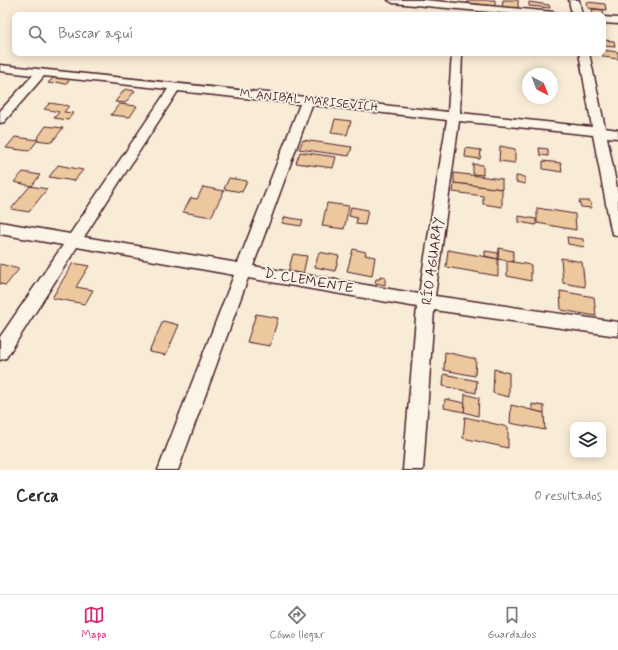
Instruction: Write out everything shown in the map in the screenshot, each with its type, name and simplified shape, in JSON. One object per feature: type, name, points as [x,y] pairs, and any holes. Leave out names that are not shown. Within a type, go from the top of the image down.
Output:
[{"type":"street","points":[[393,0],[518,12]]},
{"type":"street","points":[[574,0],[576,12]]},
{"type":"street","points":[[606,20],[618,21]]},
{"type":"street","name":"RÍO AGUARAY","points":[[413,470],[426,302],[454,116],[457,56]]},
{"type":"street","points":[[585,56],[618,230]]},
{"type":"street","name":"M. ANIBAL MARISEVICH","points":[[0,68],[618,134]]},
{"type":"street","points":[[0,119],[42,72]]},
{"type":"street","points":[[0,352],[175,87]]},
{"type":"street","points":[[168,470],[307,100]]},
{"type":"street","name":"D. CLEMENTE","points":[[0,228],[426,302],[618,329]]},
{"type":"building","points":[[468,0],[495,0],[495,6],[467,3]]},
{"type":"building","points":[[503,0],[518,0],[518,11],[502,9]]},
{"type":"building","points":[[529,2],[549,5],[550,8],[529,6]]},
{"type":"building","points":[[587,2],[605,4],[606,10],[588,8]]},
{"type":"building","points":[[592,9],[603,10],[603,12],[592,12]]},
{"type":"building","points":[[606,40],[614,41],[615,47],[606,46]]},
{"type":"building","points":[[606,50],[618,52],[618,59],[603,57],[606,56]]},
{"type":"building","points":[[54,77],[70,79],[66,84],[56,82],[54,84],[48,83]]},
{"type":"building","points":[[125,89],[135,91],[125,103],[115,102]]},
{"type":"building","points":[[50,103],[69,106],[64,112],[73,113],[68,120],[54,118],[59,112],[44,109]]},
{"type":"building","points":[[119,104],[137,106],[130,117],[111,115]]},
{"type":"building","points":[[335,119],[351,121],[347,135],[331,133]]},
{"type":"building","points":[[46,126],[63,128],[52,142],[36,140]]},
{"type":"building","points":[[15,137],[38,140],[29,151],[6,148]]},
{"type":"building","points":[[303,140],[352,147],[349,156],[299,149]]},
{"type":"building","points":[[500,146],[515,149],[515,163],[499,161]]},
{"type":"building","points":[[466,148],[481,150],[480,159],[465,157]]},
{"type":"building","points":[[539,148],[548,149],[548,156],[540,155]]},
{"type":"building","points":[[300,152],[336,157],[333,168],[296,163]]},
{"type":"building","points":[[543,161],[561,163],[562,172],[543,169]]},
{"type":"building","points":[[473,164],[483,165],[483,175],[473,174]]},
{"type":"building","points":[[58,165],[83,170],[74,181],[49,177]]},
{"type":"building","points":[[23,172],[40,175],[32,186],[14,182]]},
{"type":"building","points":[[454,173],[502,179],[502,189],[454,183]]},
{"type":"building","points":[[516,176],[525,177],[525,184],[516,182]]},
{"type":"building","points":[[229,178],[247,181],[242,192],[224,189]]},
{"type":"building","points":[[454,183],[502,189],[502,207],[483,204],[483,196],[453,192]]},
{"type":"building","points":[[30,186],[47,189],[29,212],[11,209]]},
{"type":"building","points":[[203,187],[224,191],[211,217],[183,212],[191,198],[197,199]]},
{"type":"building","points":[[579,201],[590,201],[592,208],[581,207]]},
{"type":"building","points":[[327,203],[349,206],[344,229],[322,226]]},
{"type":"building","points":[[351,207],[368,210],[365,225],[356,224],[357,218],[349,216]]},
{"type":"building","points":[[537,208],[575,214],[576,230],[537,223]]},
{"type":"building","points":[[519,216],[536,219],[536,225],[519,222]]},
{"type":"building","points":[[285,217],[303,220],[301,226],[282,223]]},
{"type":"building","points":[[567,237],[583,239],[584,247],[568,244]]},
{"type":"building","points":[[499,248],[513,251],[513,262],[498,259]]},
{"type":"building","points":[[353,249],[366,252],[365,255],[375,257],[372,276],[347,271]]},
{"type":"building","points":[[448,250],[498,259],[498,276],[446,267]]},
{"type":"building","points":[[485,251],[498,253],[498,259],[485,256]]},
{"type":"building","points":[[319,252],[339,256],[335,271],[315,267]]},
{"type":"building","points":[[293,254],[307,256],[303,274],[288,272]]},
{"type":"building","points":[[561,258],[582,262],[585,287],[563,283]]},
{"type":"building","points":[[507,261],[531,265],[531,281],[507,276]]},
{"type":"building","points":[[73,263],[89,266],[76,287],[93,290],[85,304],[52,298]]},
{"type":"building","points":[[0,264],[19,269],[6,285],[0,284]]},
{"type":"building","points":[[380,276],[385,277],[385,285],[375,283],[376,279],[380,279]]},
{"type":"building","points":[[560,291],[594,297],[596,316],[561,310]]},
{"type":"building","points":[[256,314],[278,318],[270,346],[247,342]]},
{"type":"building","points":[[163,321],[179,325],[166,355],[149,352]]},
{"type":"building","points":[[445,352],[476,359],[475,376],[444,370]]},
{"type":"building","points":[[494,369],[509,373],[509,397],[493,393]]},
{"type":"building","points":[[444,374],[477,381],[476,393],[443,386]]},
{"type":"building","points":[[465,394],[479,398],[478,416],[464,412]]},
{"type":"building","points":[[445,399],[465,403],[464,412],[444,408]]},
{"type":"building","points":[[532,404],[544,406],[544,413],[532,410]]},
{"type":"building","points":[[511,405],[544,413],[545,430],[510,423]]},
{"type":"building","points":[[465,417],[508,427],[508,448],[463,438]]}]
